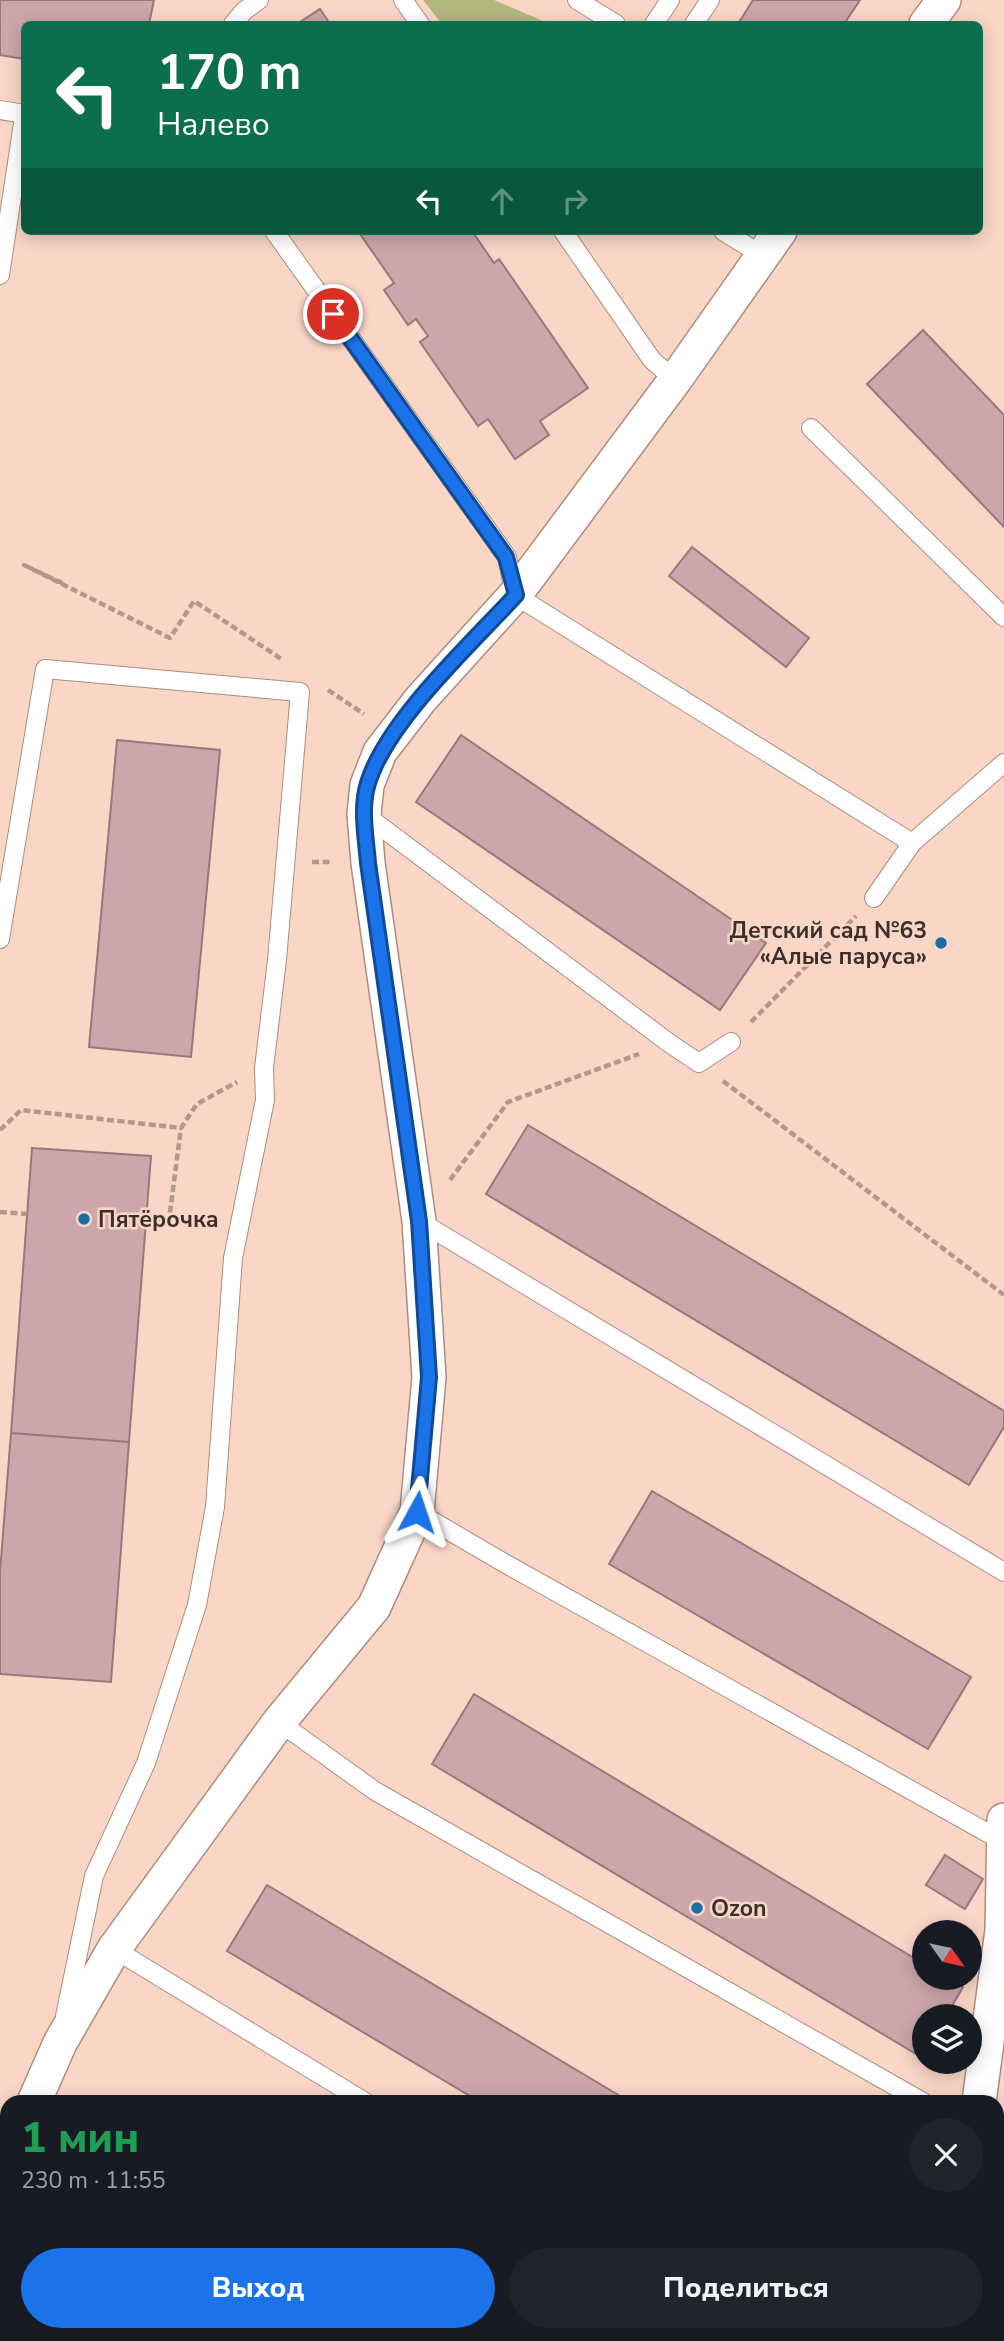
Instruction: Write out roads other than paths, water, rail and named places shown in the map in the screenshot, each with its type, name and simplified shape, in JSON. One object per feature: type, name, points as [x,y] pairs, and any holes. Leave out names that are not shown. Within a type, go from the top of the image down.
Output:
[{"type":"street","points":[[928,21],[944,0]]},
{"type":"street","points":[[37,2095],[60,2043],[114,1949],[279,1723],[374,1607],[417,1512],[429,1377],[419,1221],[368,863],[364,814],[367,785],[380,752],[420,700],[516,595],[675,380],[771,243]]},
{"type":"street","points":[[980,2095],[1003,1930],[1003,1830]]},
{"type":"lane","points":[[236,21],[259,0]]},
{"type":"lane","points":[[403,0],[418,21]]},
{"type":"lane","points":[[577,0],[611,21]]},
{"type":"lane","points":[[656,21],[670,0]]},
{"type":"lane","points":[[696,21],[710,0]]},
{"type":"lane","points":[[0,110],[21,115]]},
{"type":"lane","points":[[0,275],[21,136]]},
{"type":"lane","points":[[277,235],[506,557],[516,595],[912,843]]},
{"type":"lane","points":[[566,235],[652,360],[675,380]]},
{"type":"lane","points":[[739,235],[771,243]]},
{"type":"lane","points":[[811,428],[1004,617]]},
{"type":"lane","points":[[0,939],[45,669],[300,692],[277,960],[264,1068],[265,1100],[233,1258],[215,1507],[197,1605],[146,1763],[94,1876],[60,2043]]},
{"type":"lane","points":[[874,898],[912,843],[1004,763]]},
{"type":"lane","points":[[364,814],[699,1063],[731,1042]]},
{"type":"lane","points":[[419,1221],[1004,1572]]},
{"type":"lane","points":[[417,1512],[506,1564],[1003,1830]]},
{"type":"lane","points":[[279,1723],[375,1791],[911,2095]]},
{"type":"lane","points":[[114,1949],[354,2095]]},
{"type":"place","name":"Детский сад №63 «Алые паруса»","points":[[941,943]]},
{"type":"place","name":"Пятёрочка","points":[[84,1219]]},
{"type":"place","name":"Ozon","points":[[697,1908]]}]
